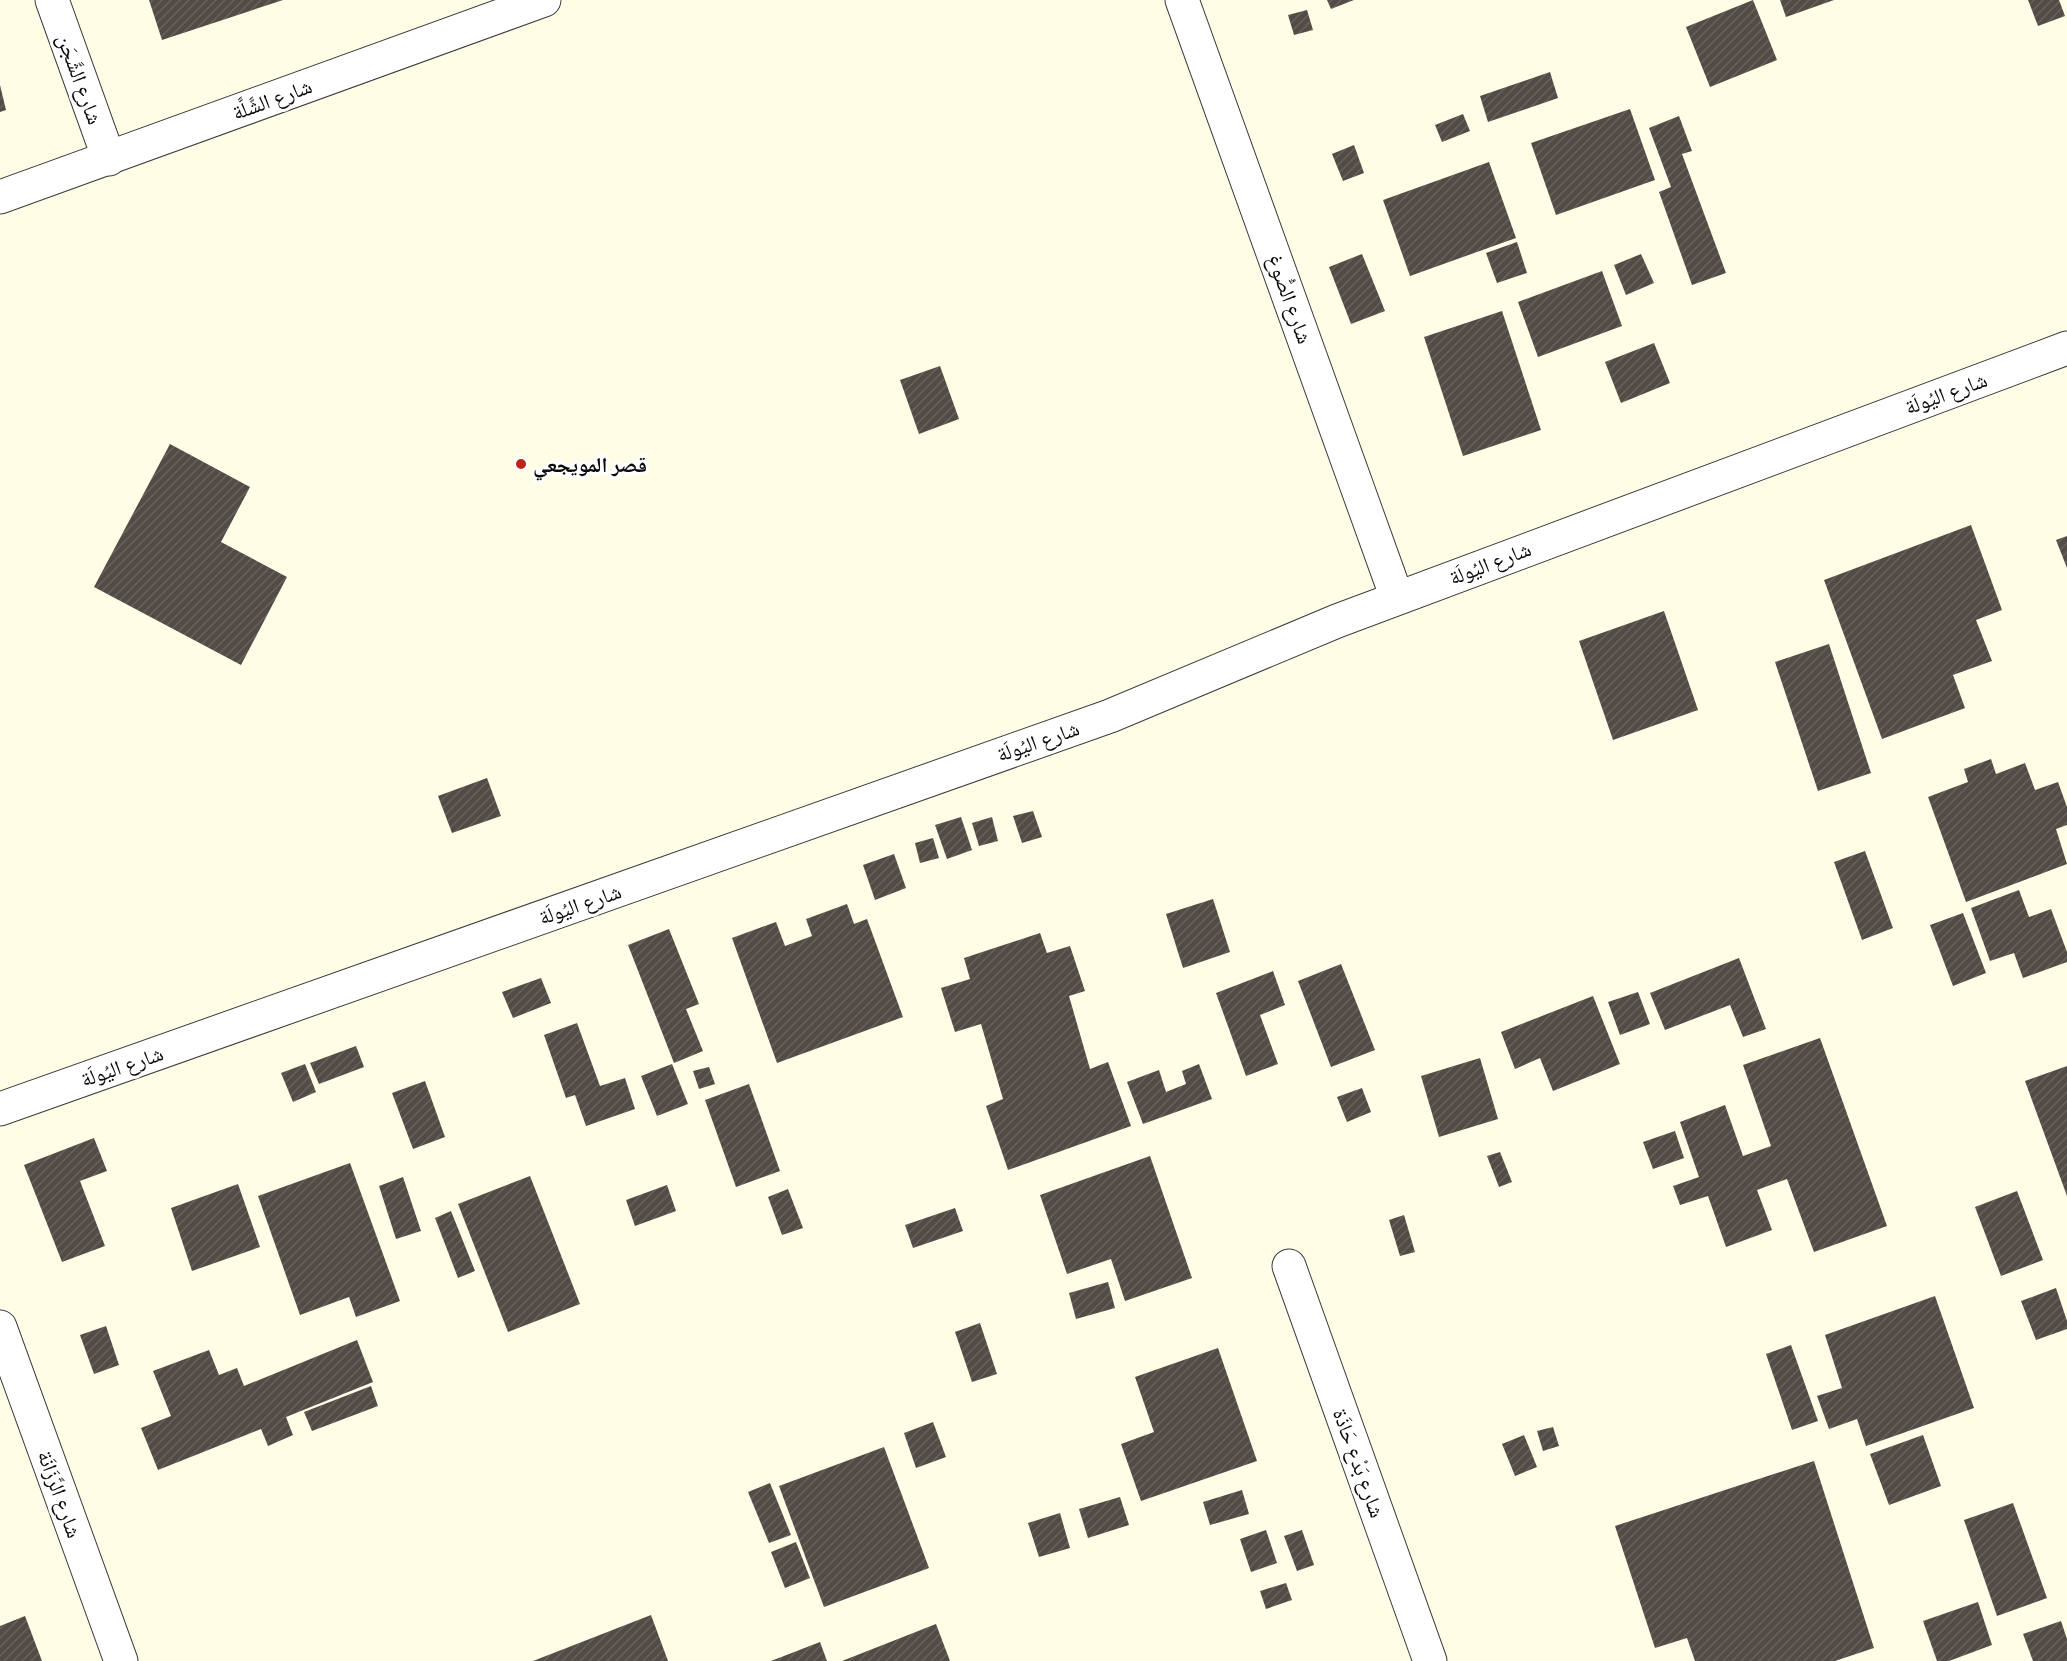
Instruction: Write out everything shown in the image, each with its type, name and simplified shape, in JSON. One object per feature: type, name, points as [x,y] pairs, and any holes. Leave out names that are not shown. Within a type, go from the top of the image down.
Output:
[{"type":"street","name":"شارع الشَّجَن","points":[[52,0],[109,159]]},
{"type":"street","name":"شارع الشَّلَّة","points":[[0,197],[544,0]]},
{"type":"street","name":"شارع الصُّوغ","points":[[1182,0],[1397,598]]},
{"type":"street","name":"شارع اليُولَة","points":[[0,1109],[1110,716],[1397,598],[2067,348]]},
{"type":"street","name":"شارع بَدْع حَاذَة","points":[[1289,1266],[1430,1661]]},
{"type":"street","name":"شارع الرَّزَانَة","points":[[0,1327],[121,1661]]},
{"type":"building","points":[[149,0],[283,0],[162,40]]},
{"type":"building","points":[[1327,0],[1354,0],[1331,9]]},
{"type":"building","points":[[1753,0],[1777,60],[1710,87],[1686,27]]},
{"type":"building","points":[[1780,0],[1834,0],[1786,17]]},
{"type":"building","points":[[2028,0],[2059,0],[2065,16],[2038,26]]},
{"type":"building","points":[[1307,10],[1313,30],[1294,35],[1288,15]]},
{"type":"building","points":[[1550,72],[1558,98],[1488,122],[1480,96]]},
{"type":"building","points":[[0,85],[6,110],[0,112]]},
{"type":"building","points":[[1630,109],[1655,180],[1556,215],[1531,143]]},
{"type":"building","points":[[1463,114],[1470,131],[1442,142],[1435,125]]},
{"type":"building","points":[[1679,116],[1692,151],[1682,154],[1726,273],[1692,285],[1659,192],[1671,187],[1649,128]]},
{"type":"building","points":[[1354,145],[1364,173],[1343,181],[1332,154]]},
{"type":"building","points":[[1489,162],[1516,238],[1410,276],[1383,200]]},
{"type":"building","points":[[1517,242],[1527,273],[1497,283],[1486,253]]},
{"type":"building","points":[[1362,254],[1385,311],[1351,324],[1329,267]]},
{"type":"building","points":[[1641,254],[1654,283],[1626,295],[1614,265]]},
{"type":"building","points":[[1602,271],[1622,326],[1538,357],[1518,302]]},
{"type":"building","points":[[1502,311],[1541,430],[1463,456],[1424,337]]},
{"type":"building","points":[[1654,343],[1670,383],[1621,403],[1605,362]]},
{"type":"building","points":[[940,366],[959,419],[919,434],[900,380]]},
{"type":"building","points":[[170,444],[250,487],[221,542],[287,577],[241,665],[94,587]]},
{"type":"building","points":[[1971,525],[2002,610],[1976,620],[1992,661],[1953,675],[1965,708],[1882,739],[1824,580]]},
{"type":"building","points":[[2067,536],[2067,568],[2056,540]]},
{"type":"building","points":[[1664,611],[1698,710],[1613,740],[1579,641]]},
{"type":"building","points":[[1829,644],[1871,773],[1818,791],[1775,662]]},
{"type":"building","points":[[1991,759],[1996,774],[2025,763],[2035,790],[2058,782],[2067,807],[2067,825],[2056,829],[2067,864],[1966,902],[1928,797],[1968,782],[1964,769]]},
{"type":"building","points":[[487,778],[501,816],[452,833],[438,796]]},
{"type":"building","points":[[1033,811],[1042,837],[1022,843],[1013,816]]},
{"type":"building","points":[[961,817],[972,850],[947,859],[935,825]]},
{"type":"building","points":[[992,817],[998,841],[979,846],[972,823]]},
{"type":"building","points":[[933,838],[939,858],[920,863],[915,843]]},
{"type":"building","points":[[1865,851],[1893,928],[1862,940],[1834,862]]},
{"type":"building","points":[[894,854],[906,888],[875,900],[863,865]]},
{"type":"building","points":[[2019,890],[2029,917],[2051,909],[2067,952],[2067,962],[2023,978],[2014,953],[1990,961],[1971,908]]},
{"type":"building","points":[[1213,899],[1230,952],[1183,968],[1166,914]]},
{"type":"building","points":[[847,904],[854,924],[867,919],[903,1017],[777,1063],[732,938],[776,922],[785,946],[812,936],[806,919]]},
{"type":"building","points":[[1963,913],[1986,973],[1953,986],[1930,925]]},
{"type":"building","points":[[669,929],[699,1004],[686,1009],[703,1051],[674,1063],[628,945]]},
{"type":"building","points":[[1040,933],[1047,953],[1070,946],[1085,991],[1069,996],[1090,1069],[1108,1062],[1131,1126],[1008,1170],[986,1106],[1003,1099],[981,1024],[955,1032],[941,988],[970,979],[964,958]]},
{"type":"building","points":[[1739,958],[1766,1029],[1743,1037],[1730,1005],[1665,1030],[1650,993]]},
{"type":"building","points":[[1341,964],[1375,1050],[1331,1067],[1298,981]]},
{"type":"building","points":[[1273,971],[1285,1005],[1260,1015],[1278,1064],[1246,1076],[1216,993]]},
{"type":"building","points":[[541,978],[551,1003],[513,1018],[502,992]]},
{"type":"building","points":[[1638,992],[1650,1024],[1620,1035],[1608,1002]]},
{"type":"building","points":[[1593,996],[1620,1064],[1553,1091],[1540,1058],[1515,1069],[1501,1032]]},
{"type":"building","points":[[577,1023],[600,1086],[625,1078],[635,1109],[586,1126],[575,1095],[566,1098],[544,1035]]},
{"type":"building","points":[[1820,1038],[1887,1226],[1814,1252],[1787,1179],[1757,1190],[1772,1230],[1726,1247],[1708,1196],[1680,1205],[1673,1186],[1699,1177],[1680,1122],[1725,1105],[1743,1156],[1771,1146],[1743,1065]]},
{"type":"building","points":[[356,1046],[364,1067],[319,1084],[310,1063]]},
{"type":"building","points":[[1480,1058],[1498,1119],[1439,1137],[1421,1076]]},
{"type":"building","points":[[305,1064],[316,1092],[293,1102],[281,1073]]},
{"type":"building","points":[[672,1064],[688,1104],[657,1116],[641,1076]]},
{"type":"building","points":[[1199,1064],[1212,1099],[1143,1124],[1127,1082],[1159,1070],[1166,1092],[1186,1084],[1182,1071]]},
{"type":"building","points":[[2067,1066],[2067,1196],[2025,1081]]},
{"type":"building","points":[[709,1067],[715,1084],[699,1089],[693,1071]]},
{"type":"building","points":[[425,1081],[445,1137],[413,1149],[392,1093]]},
{"type":"building","points":[[749,1084],[780,1171],[736,1187],[705,1100]]},
{"type":"building","points":[[1362,1088],[1371,1112],[1347,1122],[1337,1097]]},
{"type":"building","points":[[1675,1131],[1684,1158],[1653,1169],[1643,1142]]},
{"type":"building","points":[[94,1138],[107,1171],[80,1181],[105,1246],[62,1262],[24,1165]]},
{"type":"building","points":[[1500,1152],[1512,1182],[1499,1187],[1487,1156]]},
{"type":"building","points":[[1150,1156],[1192,1278],[1125,1301],[1111,1259],[1067,1274],[1040,1195]]},
{"type":"building","points":[[350,1163],[400,1301],[356,1317],[349,1297],[300,1315],[258,1196]]},
{"type":"building","points":[[530,1176],[580,1304],[508,1332],[458,1204]]},
{"type":"building","points":[[403,1177],[421,1231],[396,1239],[379,1186]]},
{"type":"building","points":[[238,1184],[260,1247],[192,1271],[171,1208]]},
{"type":"building","points":[[667,1185],[676,1211],[635,1226],[626,1200]]},
{"type":"building","points":[[788,1189],[803,1228],[782,1235],[768,1197]]},
{"type":"building","points":[[2017,1191],[2043,1260],[2001,1276],[1975,1207]]},
{"type":"building","points":[[955,1208],[963,1231],[913,1248],[905,1225]]},
{"type":"building","points":[[451,1211],[475,1271],[458,1278],[435,1218]]},
{"type":"building","points":[[1404,1215],[1415,1252],[1400,1256],[1389,1220]]},
{"type":"building","points":[[1108,1282],[1115,1308],[1076,1319],[1069,1293]]},
{"type":"building","points":[[2056,1288],[2067,1321],[2067,1329],[2036,1340],[2021,1301]]},
{"type":"building","points":[[1935,1296],[1974,1408],[1866,1446],[1857,1419],[1829,1429],[1817,1396],[1842,1388],[1825,1335]]},
{"type":"building","points":[[980,1323],[997,1374],[972,1382],[955,1332]]},
{"type":"building","points":[[106,1326],[119,1365],[94,1374],[80,1335]]},
{"type":"building","points":[[357,1340],[373,1382],[286,1417],[293,1435],[268,1446],[261,1429],[158,1470],[141,1428],[171,1416],[153,1371],[209,1350],[219,1375],[237,1368],[244,1386]]},
{"type":"building","points":[[1791,1345],[1818,1421],[1792,1430],[1766,1354]]},
{"type":"building","points":[[1218,1348],[1257,1461],[1141,1501],[1121,1444],[1154,1432],[1135,1377]]},
{"type":"building","points":[[371,1386],[378,1406],[312,1431],[304,1412]]},
{"type":"building","points":[[933,1422],[946,1457],[916,1468],[904,1433]]},
{"type":"building","points":[[1553,1427],[1559,1446],[1543,1451],[1537,1431]]},
{"type":"building","points":[[1524,1435],[1537,1467],[1515,1476],[1502,1444]]},
{"type":"building","points":[[1923,1435],[1941,1486],[1889,1505],[1870,1454]]},
{"type":"building","points":[[884,1447],[929,1568],[824,1607],[779,1486]]},
{"type":"building","points":[[1814,1461],[1874,1648],[1835,1661],[1695,1661],[1687,1638],[1655,1648],[1615,1526]]},
{"type":"building","points":[[770,1483],[791,1535],[769,1543],[748,1492]]},
{"type":"building","points":[[1242,1490],[1249,1514],[1210,1525],[1203,1502]]},
{"type":"building","points":[[1120,1497],[1129,1525],[1088,1538],[1079,1509]]},
{"type":"building","points":[[2013,1503],[2047,1598],[1997,1616],[1964,1520]]},
{"type":"building","points":[[1060,1513],[1070,1548],[1039,1557],[1028,1523]]},
{"type":"building","points":[[1266,1530],[1277,1563],[1251,1572],[1240,1539]]},
{"type":"building","points":[[1302,1530],[1314,1565],[1297,1571],[1284,1536]]},
{"type":"building","points":[[796,1542],[810,1578],[785,1588],[771,1552]]},
{"type":"building","points":[[1286,1583],[1292,1600],[1266,1609],[1260,1591]]},
{"type":"building","points":[[1978,1602],[1992,1645],[1949,1661],[1937,1661],[1923,1621]]},
{"type":"building","points":[[651,1615],[668,1661],[533,1661]]},
{"type":"building","points":[[25,1616],[42,1661],[0,1661],[0,1626]]},
{"type":"building","points":[[2061,1621],[2067,1639],[2067,1661],[2033,1661],[2023,1634]]},
{"type":"building","points":[[936,1624],[950,1661],[842,1661]]},
{"type":"building","points":[[820,1642],[827,1661],[771,1661]]},
{"type":"place","name":"قصر المويجعي","points":[[521,464]]}]
